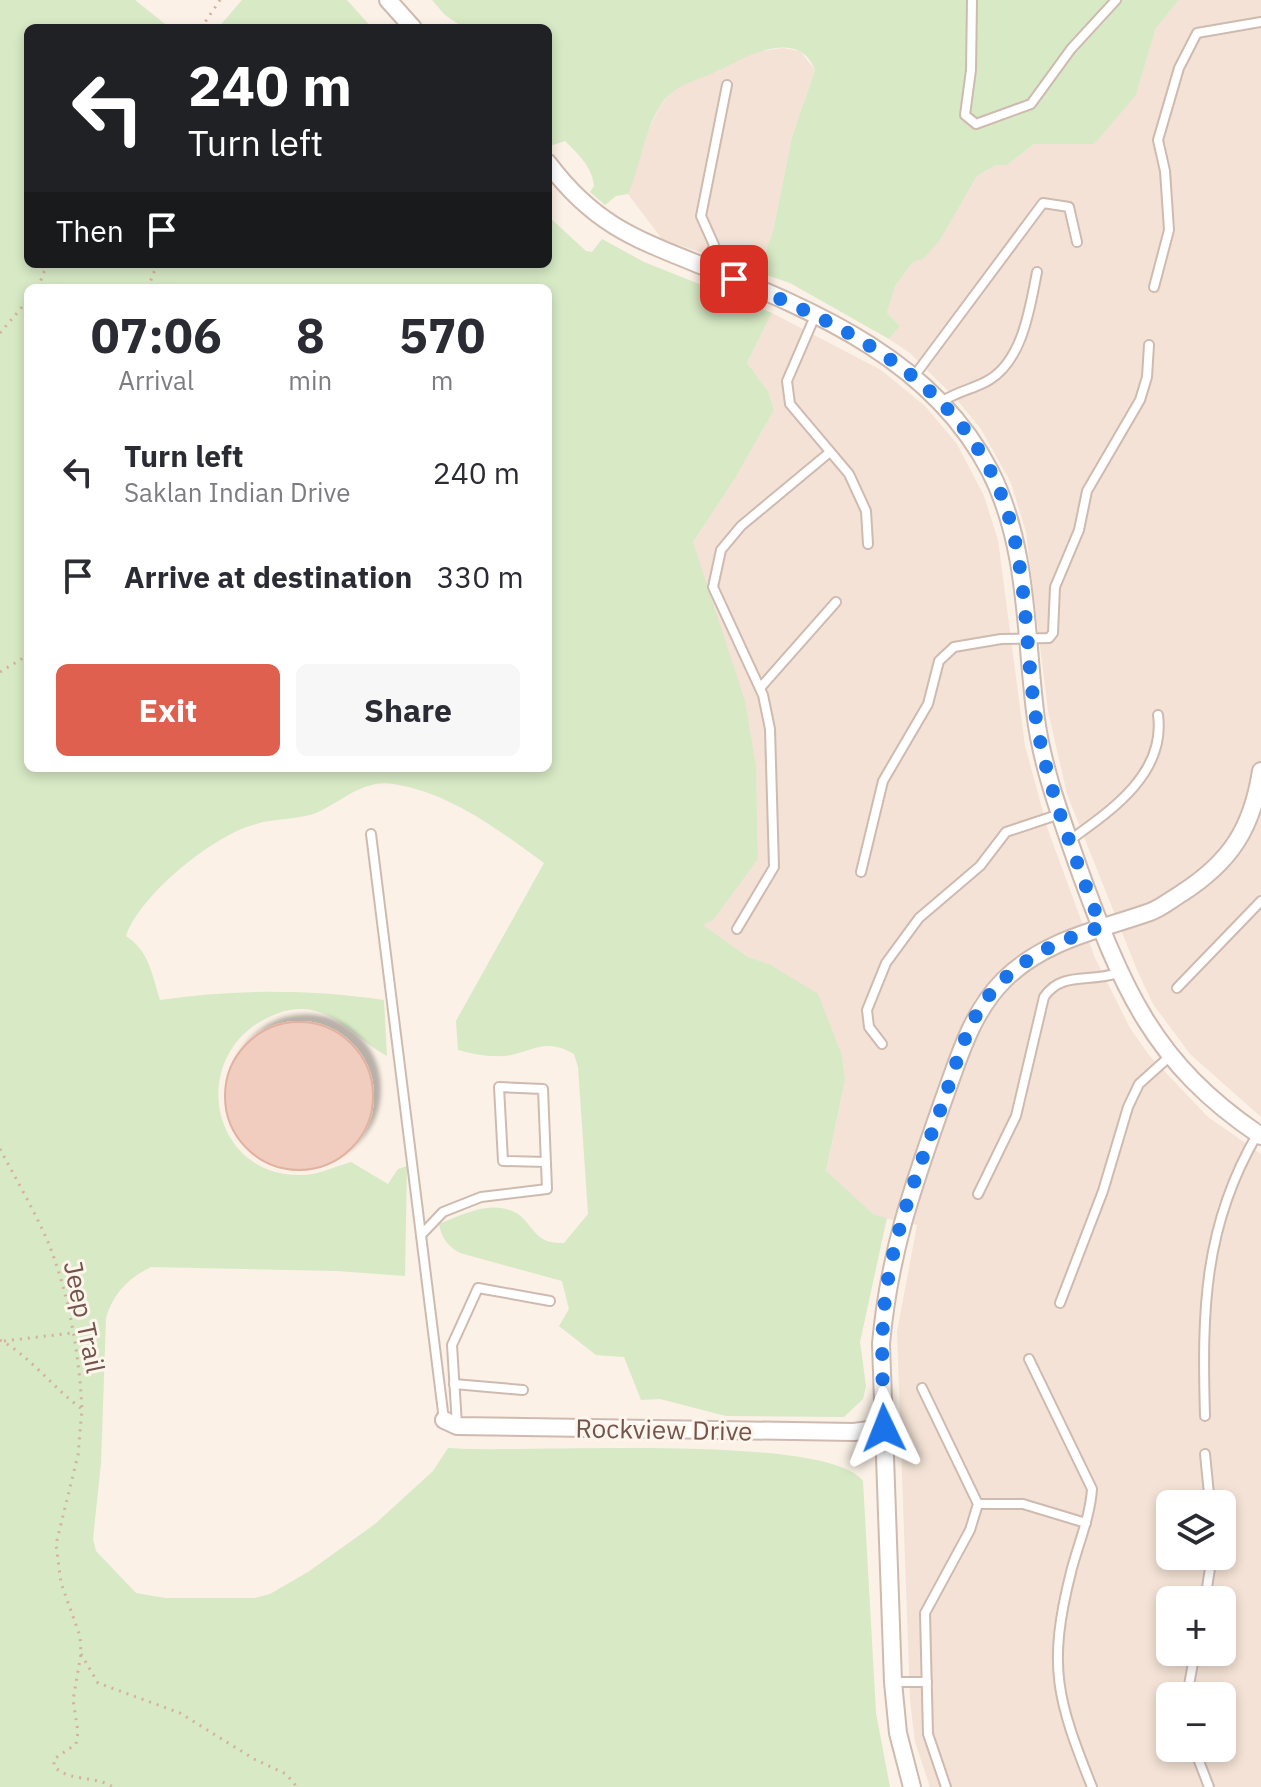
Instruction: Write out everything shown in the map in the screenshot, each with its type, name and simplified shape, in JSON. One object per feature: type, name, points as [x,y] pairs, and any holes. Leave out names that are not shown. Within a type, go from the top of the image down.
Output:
[{"type":"street","points":[[388,0],[409,24]]},
{"type":"street","points":[[552,168],[564,185],[619,231],[856,336],[915,375],[943,401],[973,442],[1002,498],[1014,535],[1036,722],[1060,814],[1118,973],[1144,1022],[1169,1057],[1221,1107],[1259,1135]]},
{"type":"street","points":[[912,1787],[898,1733],[893,1682],[881,1344],[888,1282],[911,1185],[967,1036],[985,1001],[1006,978],[1066,938],[1154,910],[1221,865],[1243,832],[1261,771]]},
{"type":"street","name":"Rockview Drive","points":[[450,1423],[854,1432],[884,1428]]},
{"type":"lane","points":[[972,0],[971,70],[965,115],[976,124],[1031,104],[1071,49],[1116,0]]},
{"type":"lane","points":[[1154,287],[1169,230],[1165,171],[1158,140],[1179,68],[1197,33],[1261,22]]},
{"type":"lane","points":[[706,267],[714,245],[701,216],[727,85]]},
{"type":"lane","points":[[915,375],[1043,203],[1069,207],[1077,242]]},
{"type":"lane","points":[[943,401],[956,392],[990,380],[1007,361],[1026,325],[1037,272]]},
{"type":"lane","points":[[815,316],[787,381],[790,404],[849,474],[861,496],[868,544]]},
{"type":"lane","points":[[861,872],[883,781],[928,704],[939,661],[954,647],[1049,638],[1053,633],[1055,587],[1079,530],[1087,491],[1133,418],[1147,377],[1149,345]]},
{"type":"lane","points":[[737,929],[774,867],[770,729],[760,688],[713,587],[721,550],[741,526],[830,452]]},
{"type":"lane","points":[[760,688],[836,602]]},
{"type":"lane","points":[[1069,841],[1112,810],[1146,771],[1158,746],[1158,715]]},
{"type":"lane","points":[[882,1044],[869,1027],[867,1010],[886,963],[919,918],[980,866],[1006,832],[1060,814]]},
{"type":"lane","points":[[371,834],[421,1235],[450,1423]]},
{"type":"lane","points":[[1177,988],[1261,901]]},
{"type":"lane","points":[[978,1194],[1016,1116],[1044,997],[1054,982],[1092,980],[1118,973]]},
{"type":"lane","points":[[1060,1303],[1103,1191],[1128,1107],[1139,1084],[1169,1057]]},
{"type":"lane","points":[[421,1235],[443,1212],[481,1197],[547,1189],[546,1162],[543,1089],[499,1087],[503,1161],[546,1162]]},
{"type":"lane","points":[[1205,1416],[1203,1322],[1207,1276],[1229,1190],[1259,1135]]},
{"type":"lane","points":[[450,1423],[454,1384],[452,1345],[478,1288],[550,1301]]},
{"type":"lane","points":[[1029,1359],[1092,1489],[1086,1523],[1066,1593],[1057,1650],[1063,1715],[1092,1787]]},
{"type":"lane","points":[[454,1384],[523,1390]]},
{"type":"lane","points":[[922,1388],[978,1504],[970,1530],[925,1613],[928,1734],[946,1787]]},
{"type":"lane","points":[[1205,1454],[1209,1490]]},
{"type":"lane","points":[[978,1504],[1023,1504],[1086,1523]]},
{"type":"lane","points":[[893,1682],[927,1682]]},
{"type":"lane","points":[[1199,1762],[1209,1787]]},
{"type":"path","points":[[204,24],[220,0]]},
{"type":"path","points":[[0,333],[24,305]]},
{"type":"path","points":[[0,672],[24,657]]},
{"type":"path","name":"Jeep Trail","points":[[0,1149],[47,1242],[66,1298],[72,1333],[82,1409],[78,1455],[56,1544],[61,1583],[80,1636],[81,1654]]},
{"type":"path","points":[[1,1341],[72,1333]]},
{"type":"path","points":[[1,1341],[25,1355],[54,1388],[82,1409]]},
{"type":"path","points":[[81,1654],[73,1700],[78,1732],[76,1744],[70,1751],[54,1759],[54,1766],[60,1773],[103,1781],[113,1787]]},
{"type":"path","points":[[81,1654],[98,1683],[180,1713],[254,1759],[286,1774],[297,1787]]},
{"type":"shaded area","points":[[1179,0],[1261,0],[1261,1117],[1190,1054],[1153,1004],[1137,970],[1067,794],[1048,711],[1026,532],[1011,483],[981,429],[958,401],[910,353],[889,339],[900,326],[887,313],[895,286],[914,261],[940,240],[977,176],[996,165],[1007,165],[1034,144],[1043,143],[1136,95],[1156,28]]},
{"type":"shaded area","points":[[782,48],[800,51],[815,70],[792,137],[773,231],[758,272],[662,239],[628,194],[642,144],[660,106],[676,87],[750,53]]},
{"type":"shaded area","points":[[772,313],[881,370],[925,406],[957,444],[984,496],[998,540],[1025,746],[1048,830],[1095,958],[1130,1028],[1149,1055],[1208,1117],[1261,1154],[1261,1787],[930,1787],[915,1742],[910,1700],[897,1332],[917,1225],[874,1216],[826,1172],[845,1080],[842,1055],[827,1018],[769,964],[748,957],[703,925],[721,909],[758,859],[756,767],[693,542],[734,480],[774,410],[768,391],[747,363]]},
{"type":"green space","points":[[0,0],[135,0],[165,24],[24,24],[24,268],[552,268],[552,220],[586,251],[592,252],[602,239],[644,262],[772,313],[747,363],[768,391],[774,410],[734,480],[693,542],[745,701],[756,767],[758,859],[714,919],[703,925],[748,957],[769,964],[818,994],[842,1055],[845,1080],[826,1171],[874,1215],[887,1218],[860,1342],[866,1386],[863,1399],[844,1417],[726,1416],[660,1399],[641,1400],[624,1357],[596,1355],[559,1326],[569,1309],[562,1281],[460,1253],[446,1241],[439,1224],[475,1210],[503,1208],[519,1215],[545,1240],[564,1243],[588,1214],[578,1067],[574,1054],[554,1046],[504,1056],[458,1050],[456,1021],[544,863],[473,814],[435,796],[394,784],[362,788],[316,813],[263,822],[239,830],[200,853],[162,885],[134,920],[126,936],[145,956],[160,1000],[272,992],[384,1000],[387,1056],[326,1015],[303,1009],[291,1010],[258,1023],[237,1042],[223,1065],[218,1090],[221,1116],[231,1139],[247,1157],[270,1170],[305,1175],[351,1162],[388,1184],[398,1169],[407,1166],[405,1276],[337,1271],[151,1267],[128,1282],[117,1294],[106,1318],[101,1463],[93,1539],[96,1551],[136,1593],[165,1598],[255,1598],[270,1594],[308,1572],[375,1524],[433,1471],[448,1448],[734,1451],[792,1456],[837,1466],[863,1481],[876,1713],[890,1787],[0,1787]]},
{"type":"green space","points":[[242,0],[347,0],[368,24],[221,24]]},
{"type":"green space","points":[[432,0],[1179,0],[1156,28],[1136,95],[1094,144],[1034,144],[1007,165],[996,165],[977,176],[940,240],[923,259],[914,261],[895,286],[887,313],[900,326],[889,339],[790,283],[758,272],[773,231],[792,137],[815,70],[807,56],[795,49],[767,50],[677,89],[665,99],[654,117],[628,194],[616,196],[605,205],[590,192],[594,186],[593,179],[579,156],[565,141],[552,145],[552,24],[458,24]]},
{"type":"building","points":[[299,1022],[328,1027],[352,1043],[368,1067],[373,1096],[368,1125],[352,1149],[328,1165],[299,1170],[270,1165],[246,1149],[230,1125],[225,1096],[230,1067],[246,1043],[270,1027]]},
{"type":"route","points":[[734,279],[856,336],[915,375],[943,401],[990,472],[1014,535],[1040,742],[1060,814],[1101,927],[1066,938],[1006,978],[985,1001],[967,1036],[911,1185],[885,1296],[881,1344],[884,1428]]}]
